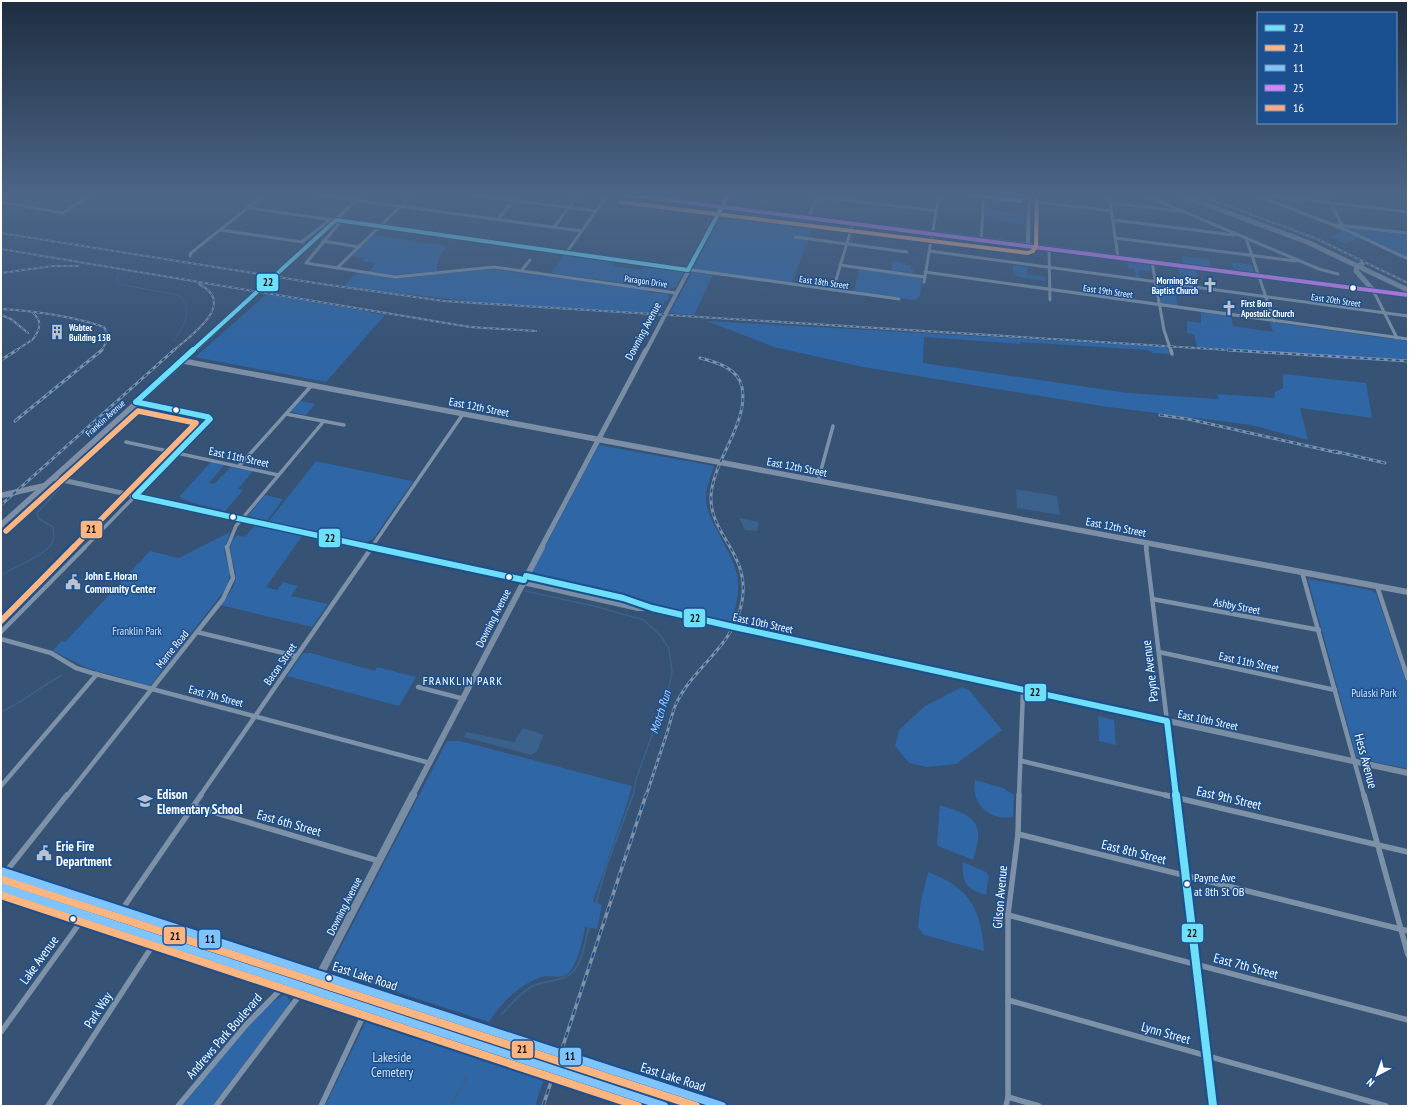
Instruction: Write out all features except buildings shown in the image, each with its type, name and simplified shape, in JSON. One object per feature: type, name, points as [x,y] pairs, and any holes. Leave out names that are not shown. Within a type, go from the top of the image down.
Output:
[{"type":"highway","points":[[1314,246],[1361,265],[1407,293]]},
{"type":"highway","points":[[1318,246],[1408,286]]},
{"type":"highway","points":[[1361,265],[1356,269],[1358,274],[1373,290]]},
{"type":"highway","points":[[1358,274],[1371,271]]},
{"type":"main road","name":"East 12th Street","points":[[183,361],[1408,592]]},
{"type":"main road","name":"Franklin Avenue","points":[[1,525],[183,361]]},
{"type":"main road","points":[[3,495],[45,485]]},
{"type":"street","points":[[190,256],[191,253],[200,246]]},
{"type":"street","name":"Franklin Avenue","points":[[183,361],[309,246]]},
{"type":"street","name":"Paragon Drive","points":[[319,246],[306,262],[395,277],[485,267],[676,293]]},
{"type":"street","points":[[351,246],[359,247]]},
{"type":"street","name":"East 18th Street","points":[[515,246],[899,299]]},
{"type":"street","points":[[566,253],[571,246]]},
{"type":"street","name":"Downing Avenue","points":[[309,989],[320,976],[525,579],[701,246]]},
{"type":"street","points":[[833,290],[846,246]]},
{"type":"street","points":[[859,246],[907,252]]},
{"type":"street","points":[[924,282],[930,246]]},
{"type":"street","points":[[1033,246],[1259,276],[1407,293]]},
{"type":"street","points":[[1116,246],[1118,257]]},
{"type":"street","points":[[1173,246],[1303,262]]},
{"type":"street","points":[[1249,246],[1274,321]]},
{"type":"street","points":[[1264,246],[1325,271],[1338,274]]},
{"type":"street","points":[[1380,246],[1408,259]]},
{"type":"street","points":[[337,268],[359,247]]},
{"type":"street","points":[[1049,248],[1050,300]]},
{"type":"street","name":"East 20th Street","points":[[929,251],[1155,283],[1408,316]]},
{"type":"street","points":[[521,271],[530,260]]},
{"type":"street","points":[[1152,262],[1159,305],[1172,354]]},
{"type":"street","points":[[840,265],[925,277]]},
{"type":"street","name":"East 19th Street","points":[[925,272],[1408,339]]},
{"type":"street","points":[[1373,290],[1397,338]]},
{"type":"street","points":[[238,466],[312,385]]},
{"type":"street","points":[[1,632],[209,422],[210,419],[208,417],[195,414],[136,402]]},
{"type":"street","points":[[286,414],[344,426]]},
{"type":"street","name":"Bacon Street","points":[[112,924],[463,414]]},
{"type":"street","name":"Marne Road","points":[[2,874],[223,599],[230,586],[233,574],[227,547],[230,538],[242,519],[324,422]]},
{"type":"street","points":[[818,481],[832,426]]},
{"type":"street","name":"East 11th Street","points":[[126,442],[278,475]]},
{"type":"street","name":"East 10th Street","points":[[53,478],[525,579],[638,608],[652,608],[1408,774]]},
{"type":"street","name":"Payne Avenue","points":[[1146,543],[1185,876],[1214,1106]]},
{"type":"street","name":"Hess Avenue","points":[[1302,572],[1336,690],[1408,955]]},
{"type":"street","points":[[1377,586],[1408,680]]},
{"type":"street","name":"Ashby Street","points":[[1152,599],[1319,630]]},
{"type":"street","points":[[197,632],[296,656]]},
{"type":"street","name":"East 7th Street","points":[[1,639],[51,653],[76,668],[430,763]]},
{"type":"street","name":"East 11th Street","points":[[1159,652],[1336,690]]},
{"type":"street","points":[[1,786],[97,674]]},
{"type":"street","points":[[418,687],[464,698]]},
{"type":"street","name":"Gilson Avenue","points":[[1006,1106],[1008,1097],[1008,915],[1018,834],[1022,761],[1023,690]]},
{"type":"street","name":"East 9th Street","points":[[1022,761],[1408,852]]},
{"type":"street","name":"East 6th Street","points":[[192,806],[379,861]]},
{"type":"street","name":"East 8th Street","points":[[1018,834],[1408,931]]},
{"type":"street","name":"East Lake Road","points":[[2,874],[19,877],[722,1106]]},
{"type":"street","points":[[1,900],[19,877]]},
{"type":"street","points":[[1,887],[664,1106]]},
{"type":"street","name":"Lake Avenue","points":[[1,1032],[95,902]]},
{"type":"street","name":"East 7th Street","points":[[1008,915],[1408,1020]]},
{"type":"street","name":"Park Way","points":[[48,1106],[166,925]]},
{"type":"street","name":"Andrews Park Boulevard","points":[[178,1106],[246,1024],[289,982]]},
{"type":"street","points":[[216,1106],[309,989]]},
{"type":"street","points":[[321,1106],[374,993]]},
{"type":"street","name":"Lynn Street","points":[[1008,1000],[1386,1106]]},
{"type":"street","points":[[1008,1097],[1039,1106]]},
{"type":"green space","points":[[362,246],[448,246],[440,257],[437,264],[437,271],[392,275],[369,272],[376,263],[362,261],[364,258],[352,256]]},
{"type":"green space","points":[[706,246],[806,246],[792,283],[693,269]]},
{"type":"green space","points":[[1382,246],[1408,246],[1408,258]]},
{"type":"green space","points":[[564,254],[616,261],[612,266],[642,270],[644,267],[640,266],[641,264],[684,272],[676,287],[668,289],[551,273]]},
{"type":"green space","points":[[1182,256],[1209,259],[1211,268],[1183,265]]},
{"type":"green space","points":[[1127,259],[1148,262],[1151,271],[1139,270],[1140,279],[1136,279],[1135,269],[1128,268]]},
{"type":"green space","points":[[893,261],[906,263],[905,265],[911,266],[910,269],[913,270],[913,273],[891,270]]},
{"type":"green space","points":[[1232,262],[1251,265],[1254,273],[1234,271]]},
{"type":"green space","points":[[1013,265],[1027,267],[1027,274],[1045,277],[1045,281],[1015,276],[1015,272],[1013,272]]},
{"type":"green space","points":[[1178,266],[1196,268],[1198,279],[1180,276]]},
{"type":"green space","points":[[492,269],[650,290],[648,292],[667,294],[670,298],[665,302],[659,315],[522,307],[342,287],[357,273],[400,278]]},
{"type":"green space","points":[[859,269],[922,277],[920,296],[915,300],[854,292]]},
{"type":"green space","points":[[692,272],[713,275],[694,315],[670,313]]},
{"type":"green space","points":[[1158,284],[1174,286],[1178,307],[1161,304]]},
{"type":"green space","points":[[268,293],[385,315],[326,382],[195,357]]},
{"type":"green space","points":[[1201,312],[1231,316],[1233,326],[1273,332],[1270,322],[1408,341],[1408,360],[1197,347],[1194,334],[1187,333],[1187,321],[1201,323]]},
{"type":"green space","points":[[707,321],[1167,347],[1170,354],[1152,353],[1148,350],[1020,342],[1020,344],[924,337],[923,363],[1128,393],[1218,399],[1218,394],[1274,398],[1275,392],[1283,388],[1283,374],[1366,383],[1372,418],[1300,408],[1308,440],[1251,425],[1101,406],[863,367],[774,347]]},
{"type":"green space","points":[[300,401],[315,404],[306,415],[290,412]]},
{"type":"green space","points":[[599,445],[714,466],[706,491],[706,503],[711,518],[729,553],[736,572],[738,593],[732,622],[542,577],[532,571]]},
{"type":"green space","points":[[316,461],[413,482],[373,539],[366,542],[269,521]]},
{"type":"green space","points":[[211,462],[224,465],[209,483],[214,484],[231,467],[253,471],[238,489],[243,490],[225,511],[193,503],[179,497]]},
{"type":"green space","points":[[265,495],[283,499],[267,521],[248,516]]},
{"type":"green space","points":[[255,525],[303,535],[266,587],[277,590],[283,582],[298,586],[291,596],[328,604],[312,627],[220,605],[230,592],[235,581],[236,575],[231,552],[233,539],[238,535],[245,537]]},
{"type":"green space","name":"Franklin Park","points":[[230,532],[224,551],[230,572],[228,586],[150,686],[87,668],[53,651],[61,641],[65,642],[150,551],[179,558]]},
{"type":"green space","name":"Pulaski Park","points":[[1308,579],[1371,590],[1376,593],[1408,687],[1408,769],[1361,759],[1356,756]]},
{"type":"green space","points":[[303,653],[311,653],[375,671],[377,667],[416,677],[399,706],[287,676]]},
{"type":"green space","points":[[962,687],[970,691],[1002,730],[956,764],[927,767],[909,763],[895,746],[899,730],[925,706]]},
{"type":"green space","points":[[1098,716],[1114,720],[1116,745],[1099,741]]},
{"type":"green space","points":[[447,741],[460,741],[632,786],[593,901],[602,905],[597,929],[585,927],[579,954],[569,973],[561,977],[542,977],[524,985],[504,1002],[489,1022],[332,971],[331,966]]},
{"type":"green space","points":[[975,780],[1003,788],[1014,795],[1013,817],[1005,818],[997,816],[990,814],[984,809],[979,804],[976,797]]},
{"type":"green space","points":[[940,805],[962,813],[974,822],[978,829],[978,837],[973,860],[940,847],[937,844]]},
{"type":"green space","points":[[963,862],[986,872],[989,876],[986,895],[970,888],[967,884],[963,876]]},
{"type":"green space","points":[[928,872],[954,885],[970,901],[980,923],[984,951],[924,935],[918,927],[921,901]]},
{"type":"green space","points":[[283,995],[287,996],[290,1001],[288,1006],[212,1106],[182,1106],[259,1012]]},
{"type":"green space","name":"Lakeside Cemetery","points":[[372,1014],[546,1072],[535,1106],[325,1106],[366,1021]]},
{"type":"shaded area","points":[[1016,489],[1057,496],[1060,515],[1017,508]]},
{"type":"shaded area","points":[[739,518],[759,522],[757,531],[745,530]]},
{"type":"shaded area","points":[[523,728],[544,735],[537,751],[531,755],[464,737],[466,732],[514,742]]},
{"type":"waterway","points":[[313,257],[323,246]]},
{"type":"waterway","points":[[121,272],[117,276],[118,284],[178,295],[184,300],[187,305],[186,317],[181,330],[174,341]]},
{"type":"waterway","points":[[1,575],[36,557],[52,543],[54,537],[53,527],[39,519],[37,513],[60,488]]},
{"type":"waterway","name":"Motch Run","points":[[525,591],[594,606],[644,620],[660,635],[669,649],[672,672],[668,691],[636,779],[633,796]]},
{"type":"waterway","points":[[1,712],[17,704],[62,675]]},
{"type":"waterway","name":"Motch Run","points":[[596,903],[606,867],[633,795]]},
{"type":"waterway","name":"Motch Run","points":[[502,1014],[527,989],[572,973],[581,958],[589,927]]},
{"type":"waterway","name":"Motch Run","points":[[451,1106],[467,1077]]},
{"type":"railway","points":[[81,246],[322,284],[444,301],[1228,350]]},
{"type":"railway","points":[[1331,246],[1408,283]]},
{"type":"railway","points":[[1,249],[470,327],[536,331]]},
{"type":"railway","points":[[1,273],[53,266],[78,266]]},
{"type":"railway","points":[[173,351],[199,328],[213,310],[214,301],[210,292],[199,284]]},
{"type":"railway","points":[[1,309],[53,315],[104,327],[107,334],[107,339],[101,351]]},
{"type":"railway","points":[[33,313],[39,322],[39,329],[33,339]]},
{"type":"railway","points":[[1,315],[11,319],[28,333]]},
{"type":"railway","points":[[15,351],[32,340]]},
{"type":"railway","points":[[1,360],[17,350]]},
{"type":"railway","points":[[1,505],[174,350]]},
{"type":"railway","points":[[1228,350],[1408,361]]},
{"type":"railway","points":[[1228,350],[1244,351]]},
{"type":"railway","points":[[15,421],[101,351]]},
{"type":"railway","points":[[646,796],[676,704],[691,680],[728,636],[735,624],[740,610],[743,591],[742,575],[731,548],[717,524],[712,510],[711,496],[713,482],[736,428],[740,414],[743,401],[742,387],[740,380],[726,367],[700,358]]},
{"type":"railway","points":[[1160,415],[1188,419],[1339,453]]},
{"type":"railway","points":[[1334,451],[1385,463]]},
{"type":"railway","points":[[543,1106],[646,795]]},
{"type":"transit line","name":"22","points":[[136,402],[308,246]]},
{"type":"transit line","name":"22","points":[[517,246],[688,270],[701,246]]},
{"type":"transit line","name":"16","points":[[969,246],[1028,253],[1033,251],[1036,246]]},
{"type":"transit line","name":"25","points":[[1024,246],[1408,295]]},
{"type":"transit line","name":"22","points":[[135,496],[210,419],[208,417],[136,402]]},
{"type":"transit line","name":"21","points":[[1,621],[196,423],[138,411],[6,531]]},
{"type":"transit line","name":"22","points":[[135,496],[524,580]]},
{"type":"transit line","name":"22","points":[[526,576],[623,598],[652,608],[734,627],[1167,721],[1213,1106]]},
{"type":"transit line","name":"11","points":[[1,871],[722,1106]]},
{"type":"transit line","name":"21","points":[[1,879],[696,1106]]},
{"type":"transit line","name":"11","points":[[1,887],[664,1106]]},
{"type":"transit line","name":"21","points":[[1,895],[638,1106]]},
{"type":"place","name":"Morning Star Baptist Church","points":[[1210,285]]},
{"type":"place","name":"First Born Apostolic Church","points":[[1229,308]]},
{"type":"place","name":"Wabtec Building 13B","points":[[57,332]]},
{"type":"place","name":"John E. Horan Community Center","points":[[73,582]]},
{"type":"place","name":"Edison Elementary School","points":[[145,801]]},
{"type":"place","name":"Erie Fire Department","points":[[44,853]]},
{"type":"place","name":"Payne Ave at 8th St OB","points":[[1187,884]]},
{"type":"district","name":"FRANKLIN PARK","points":[[463,680]]}]
